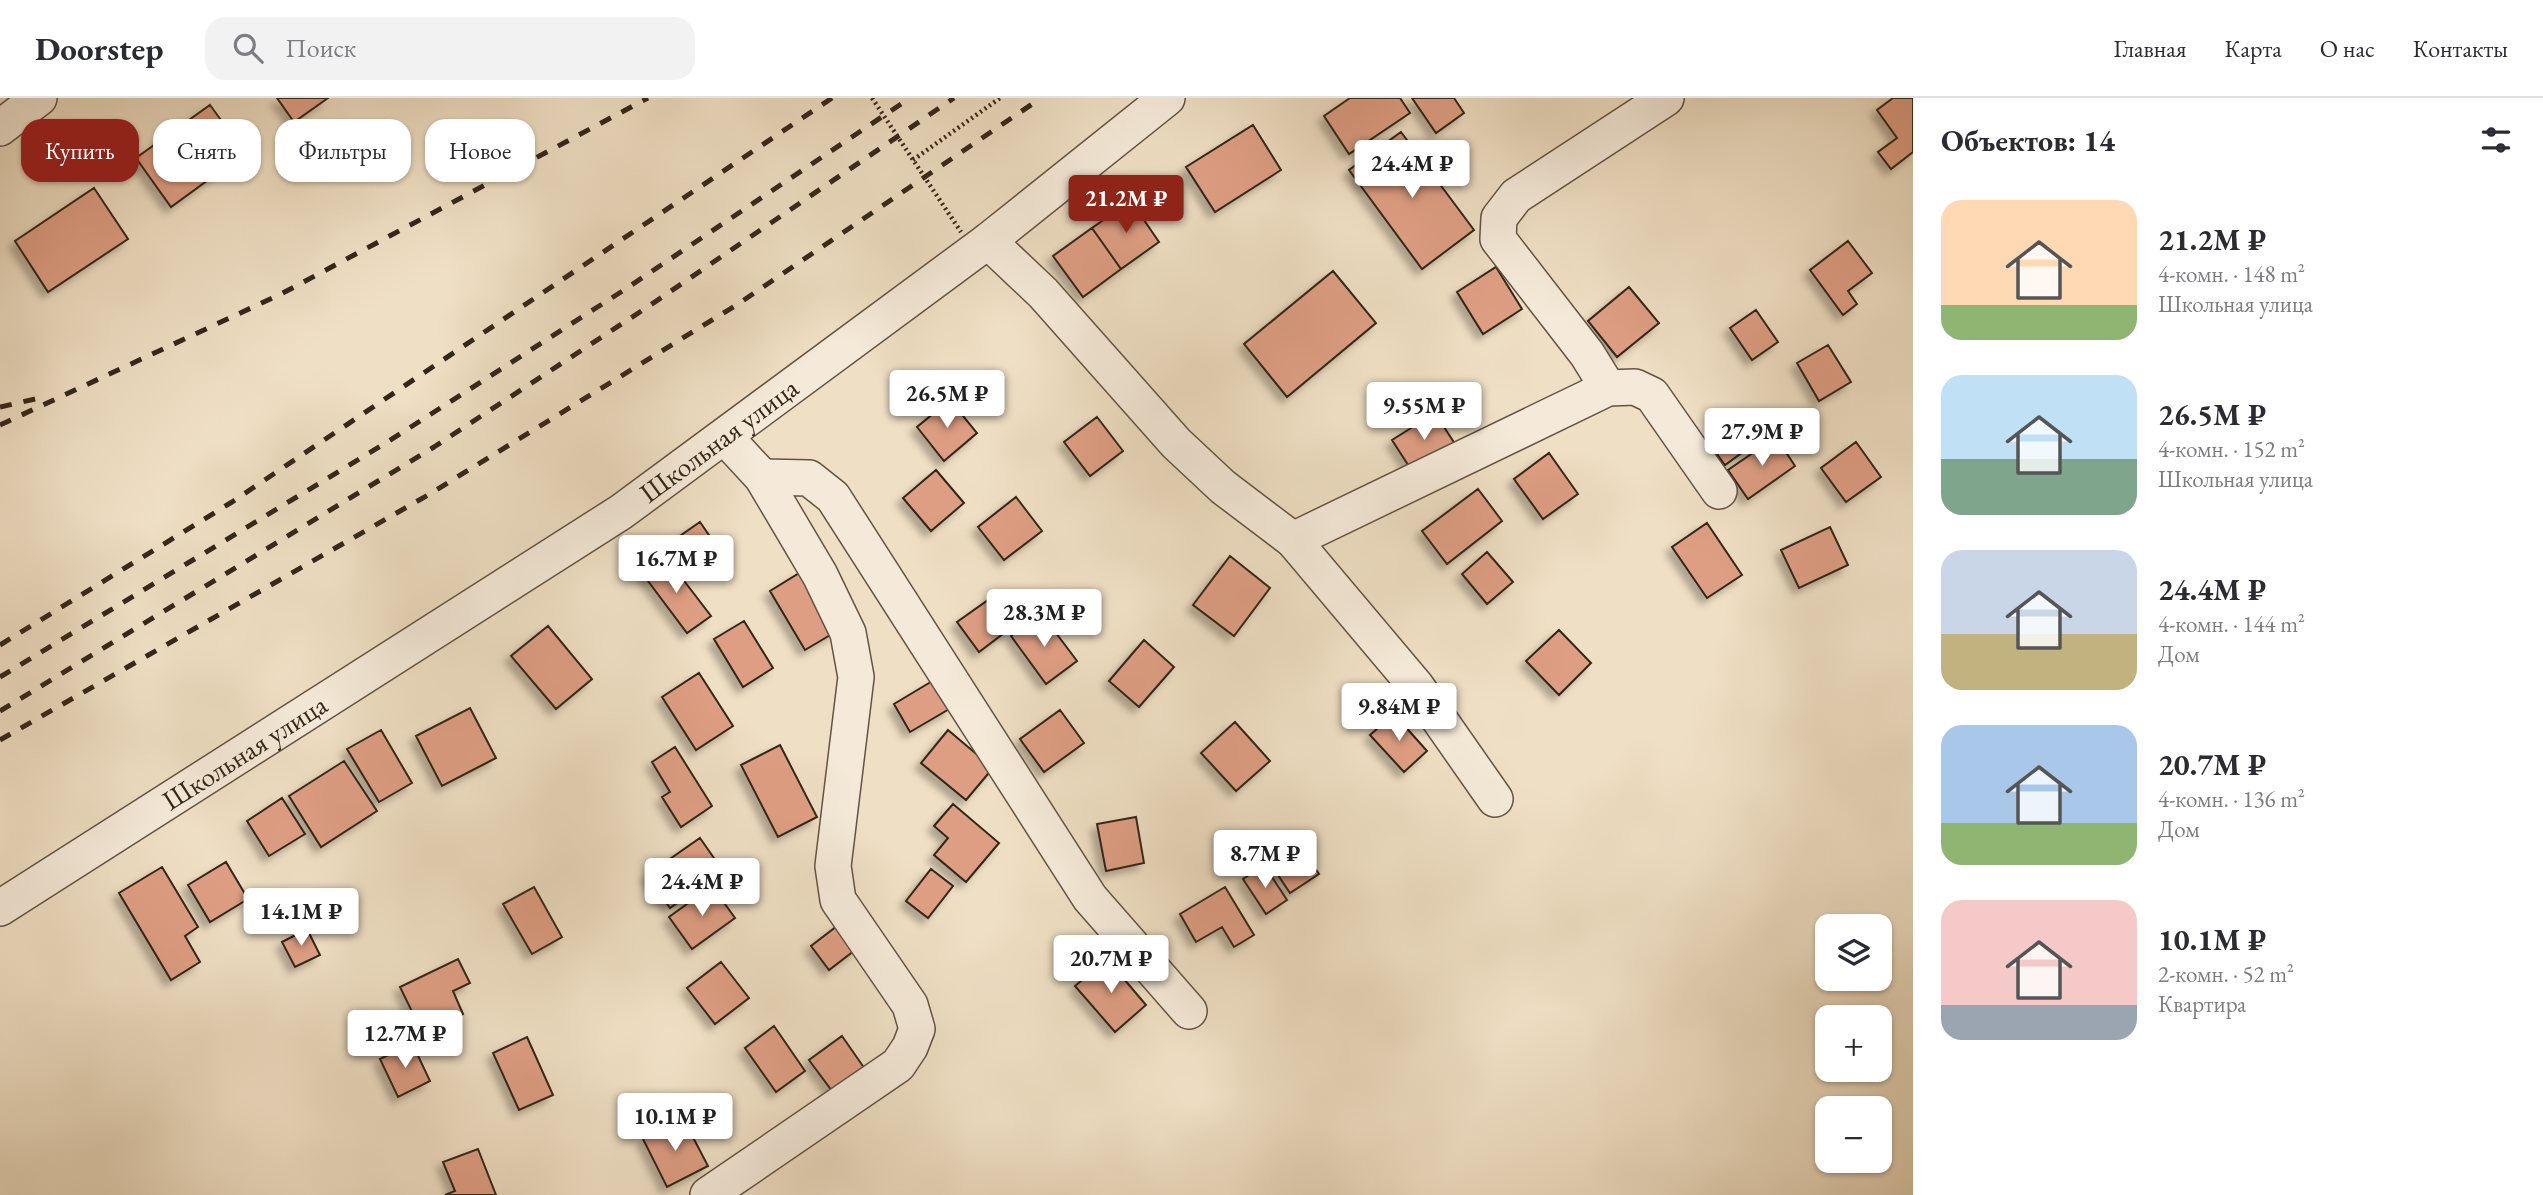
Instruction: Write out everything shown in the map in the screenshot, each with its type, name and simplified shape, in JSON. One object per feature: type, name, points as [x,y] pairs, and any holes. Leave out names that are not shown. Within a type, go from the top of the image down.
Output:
[{"type":"street","points":[[0,128],[39,98]]},
{"type":"street","name":"Школьная улица","points":[[0,908],[621,512],[725,437],[975,236],[1167,98]]},
{"type":"street","points":[[1608,388],[1587,354],[1498,239],[1499,218],[1516,196],[1666,98]]},
{"type":"street","points":[[975,236],[1043,293],[1176,443],[1223,487],[1293,540],[1416,687],[1495,799]]},
{"type":"street","points":[[1293,540],[1608,388],[1635,387],[1652,395],[1720,491]]},
{"type":"street","points":[[708,1195],[898,1065],[910,1047],[917,1029],[910,1005],[838,900],[833,866],[856,677],[848,633],[820,575],[762,477],[725,437]]},
{"type":"street","points":[[762,477],[809,478],[833,497],[1090,898],[1189,1011]]},
{"type":"path","points":[[872,98],[913,160],[975,236]]},
{"type":"path","points":[[913,160],[1000,98]]},
{"type":"building","points":[[277,98],[328,98],[298,119],[292,119]]},
{"type":"building","points":[[1350,98],[1400,98],[1410,113],[1349,154],[1324,116]]},
{"type":"building","points":[[1412,98],[1454,98],[1464,113],[1436,133]]},
{"type":"building","points":[[1893,98],[1913,98],[1913,152],[1891,169],[1878,152],[1897,138],[1877,110]]},
{"type":"building","points":[[210,105],[220,119],[190,119]]},
{"type":"building","points":[[1253,125],[1281,170],[1215,212],[1186,167]]},
{"type":"building","points":[[1401,132],[1474,230],[1422,269],[1349,170]]},
{"type":"building","points":[[153,146],[153,182],[139,162],[139,156]]},
{"type":"building","points":[[153,182],[205,182],[171,207]]},
{"type":"building","points":[[94,188],[128,239],[48,292],[15,241]]},
{"type":"building","points":[[1131,201],[1159,242],[1121,269],[1092,228]]},
{"type":"building","points":[[1092,228],[1121,269],[1083,297],[1053,256]]},
{"type":"building","points":[[1848,241],[1872,273],[1848,291],[1857,304],[1843,315],[1810,270]]},
{"type":"building","points":[[1496,267],[1522,309],[1483,334],[1457,292]]},
{"type":"building","points":[[1333,271],[1376,323],[1287,397],[1244,344]]},
{"type":"building","points":[[1629,287],[1659,323],[1617,357],[1588,321]]},
{"type":"building","points":[[1756,310],[1778,342],[1752,360],[1730,328]]},
{"type":"building","points":[[1828,345],[1851,382],[1819,401],[1797,363]]},
{"type":"building","points":[[950,400],[977,433],[944,461],[917,427]]},
{"type":"building","points":[[1435,413],[1455,444],[1412,471],[1392,440]]},
{"type":"building","points":[[1739,415],[1758,441],[1725,465],[1706,439]]},
{"type":"building","points":[[1097,417],[1123,451],[1090,476],[1064,442]]},
{"type":"building","points":[[1776,437],[1795,466],[1748,499],[1728,470]]},
{"type":"building","points":[[1856,442],[1881,477],[1846,502],[1821,468]]},
{"type":"building","points":[[1549,453],[1578,494],[1543,519],[1514,479]]},
{"type":"building","points":[[936,470],[964,503],[931,531],[903,498]]},
{"type":"building","points":[[1478,489],[1502,521],[1447,564],[1422,531]]},
{"type":"building","points":[[1016,497],[1042,531],[1004,560],[978,527]]},
{"type":"building","points":[[700,522],[722,554],[698,570],[677,538]]},
{"type":"building","points":[[1707,523],[1742,575],[1707,598],[1672,547]]},
{"type":"building","points":[[1830,527],[1848,565],[1799,588],[1781,550]]},
{"type":"building","points":[[1487,552],[1513,582],[1487,604],[1462,574]]},
{"type":"building","points":[[665,556],[711,616],[687,633],[642,573]]},
{"type":"building","points":[[1230,556],[1270,588],[1234,636],[1193,605]]},
{"type":"building","points":[[801,572],[837,631],[805,650],[770,591]]},
{"type":"building","points":[[991,598],[1012,627],[979,652],[957,622]]},
{"type":"building","points":[[1041,613],[1077,661],[1046,684],[1011,636]]},
{"type":"building","points":[[744,621],[773,668],[743,687],[714,639]]},
{"type":"building","points":[[548,626],[592,679],[556,709],[511,656]]},
{"type":"building","points":[[1559,630],[1591,663],[1559,695],[1526,661]]},
{"type":"building","points":[[1144,640],[1174,667],[1139,707],[1109,681]]},
{"type":"building","points":[[699,673],[733,726],[696,750],[662,697]]},
{"type":"building","points":[[934,680],[951,708],[910,732],[894,704]]},
{"type":"building","points":[[470,708],[496,758],[442,786],[416,736]]},
{"type":"building","points":[[1060,710],[1084,743],[1044,772],[1020,739]]},
{"type":"building","points":[[1394,714],[1427,751],[1404,772],[1370,735]]},
{"type":"building","points":[[1235,722],[1270,761],[1236,791],[1201,753]]},
{"type":"building","points":[[381,730],[412,783],[379,802],[347,749]]},
{"type":"building","points":[[948,730],[993,768],[966,800],[921,763]]},
{"type":"building","points":[[780,745],[817,817],[778,837],[741,765]]},
{"type":"building","points":[[675,747],[712,806],[681,827],[662,797],[670,792],[652,762]]},
{"type":"building","points":[[344,761],[377,811],[321,847],[289,796]]},
{"type":"building","points":[[282,798],[305,834],[269,856],[247,821]]},
{"type":"building","points":[[953,804],[999,843],[966,882],[934,855],[948,838],[934,826]]},
{"type":"building","points":[[1136,817],[1144,863],[1106,871],[1097,824]]},
{"type":"building","points":[[700,838],[723,871],[670,908],[647,875]]},
{"type":"building","points":[[1294,838],[1319,874],[1290,893],[1266,857]]},
{"type":"building","points":[[226,862],[248,899],[210,922],[188,885]]},
{"type":"building","points":[[1264,865],[1287,900],[1266,914],[1243,879]]},
{"type":"building","points":[[162,867],[198,927],[185,936],[200,962],[171,980],[119,893]]},
{"type":"building","points":[[931,869],[953,886],[928,918],[906,901]]},
{"type":"building","points":[[712,886],[735,918],[692,949],[669,917]]},
{"type":"building","points":[[534,887],[562,937],[532,954],[503,904]]},
{"type":"building","points":[[1225,887],[1254,935],[1234,947],[1222,927],[1196,942],[1180,914]]},
{"type":"building","points":[[841,923],[859,947],[829,970],[811,946]]},
{"type":"building","points":[[307,929],[320,955],[295,967],[282,942]]},
{"type":"building","points":[[458,959],[470,983],[453,991],[463,1014],[423,1034],[400,987]]},
{"type":"building","points":[[1107,959],[1146,1005],[1115,1032],[1075,986]]},
{"type":"building","points":[[721,962],[749,998],[715,1024],[687,988]]},
{"type":"building","points":[[774,1026],[805,1071],[776,1092],[745,1048]]},
{"type":"building","points":[[842,1036],[867,1072],[835,1095],[809,1060]]},
{"type":"building","points":[[527,1037],[553,1095],[519,1110],[493,1053]]},
{"type":"building","points":[[412,1043],[430,1081],[398,1097],[380,1059]]},
{"type":"building","points":[[683,1118],[708,1166],[667,1187],[643,1139]]},
{"type":"building","points":[[478,1149],[496,1195],[445,1195],[455,1191],[443,1162]]},
{"type":"railway","points":[[0,425],[281,294],[648,98]]},
{"type":"railway","points":[[0,645],[232,502],[832,98]]},
{"type":"railway","points":[[0,677],[389,441],[624,290],[910,98]]},
{"type":"railway","points":[[0,711],[434,447],[649,306],[954,98]]},
{"type":"railway","points":[[0,740],[428,495],[738,304],[1041,98]]},
{"type":"railway","points":[[0,407],[44,397]]}]
